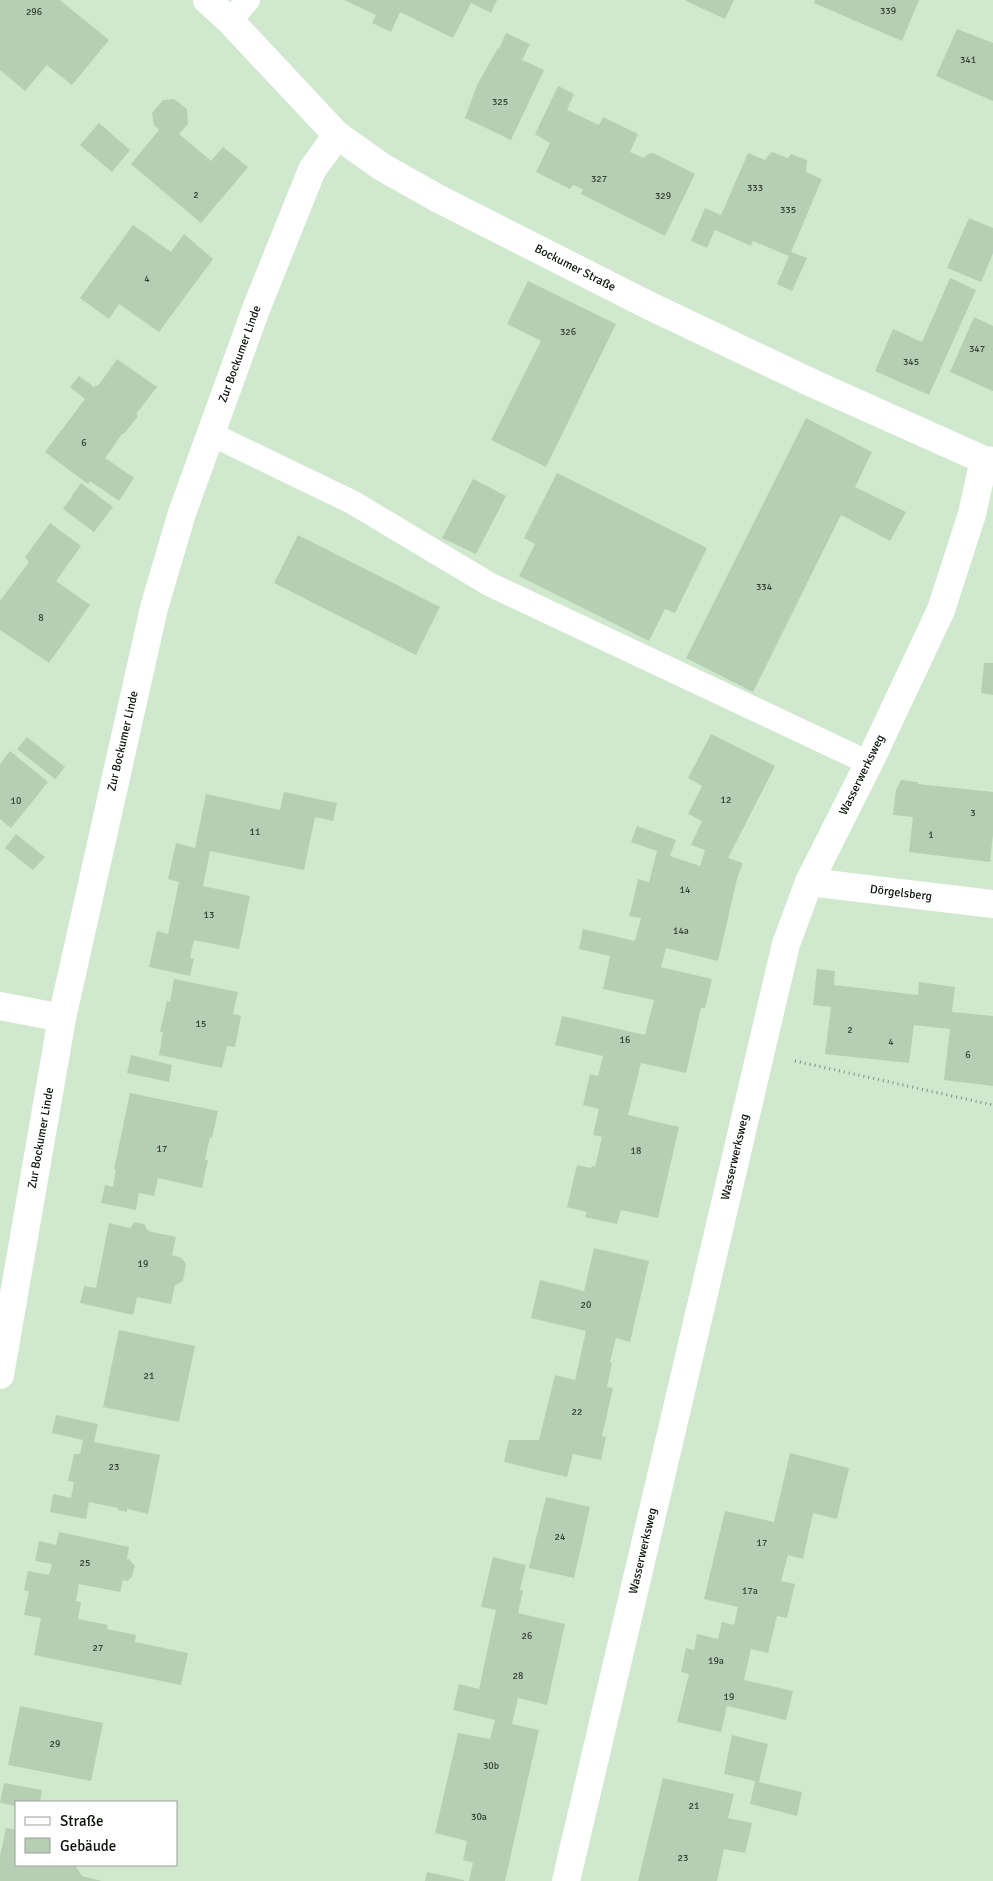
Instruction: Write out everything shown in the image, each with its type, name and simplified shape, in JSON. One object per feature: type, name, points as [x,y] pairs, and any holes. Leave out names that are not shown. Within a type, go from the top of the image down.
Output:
[{"type":"street","name":"Bockumer Straße","points":[[207,0],[230,21],[337,135],[382,167],[437,198],[639,300],[821,387],[988,461]]},
{"type":"street","name":"Zur Bockumer Linde","points":[[0,1375],[62,1018],[154,608],[182,513],[256,308],[312,170],[337,135]]},
{"type":"street","name":"Wasserwerksweg","points":[[566,1881],[786,944],[809,882],[869,763],[941,610],[988,461]]},
{"type":"street","name":"Dörgelsberg","points":[[809,882],[993,904]]},
{"type":"street","points":[[0,1006],[62,1018]]},
{"type":"lane","points":[[230,21],[248,0]]},
{"type":"lane","points":[[211,434],[352,502],[489,584],[869,763]]},
{"type":"path","points":[[760,1054],[993,1105]]},
{"type":"building","points":[[0,0],[60,0],[109,40],[72,85],[47,65],[25,91],[0,70]]},
{"type":"building","points":[[344,0],[497,0],[491,13],[471,3],[453,38],[400,12],[391,32],[372,23],[376,15]]},
{"type":"building","points":[[686,0],[734,0],[725,19]]},
{"type":"building","points":[[815,0],[919,0],[902,41],[814,3]]},
{"type":"building","points":[[957,29],[993,43],[993,101],[936,76]]},
{"type":"building","points":[[506,33],[530,44],[522,60],[544,70],[511,140],[465,118],[477,85],[499,49]]},
{"type":"building","points":[[558,86],[574,94],[567,110],[599,125],[603,117],[638,134],[630,152],[644,158],[646,155],[653,153],[695,174],[665,236],[581,194],[583,189],[573,185],[570,189],[536,172],[550,143],[535,134]]},
{"type":"building","points":[[174,99],[187,109],[188,124],[179,134],[211,161],[223,147],[248,167],[201,223],[131,164],[159,130],[154,125],[152,113],[163,100]]},
{"type":"building","points":[[99,123],[130,150],[112,172],[80,145]]},
{"type":"building","points":[[772,152],[788,158],[791,154],[807,160],[806,172],[822,179],[791,252],[807,258],[792,291],[777,284],[789,256],[753,241],[751,246],[715,230],[707,248],[691,241],[705,208],[721,215],[748,153],[765,160]]},
{"type":"building","points":[[969,218],[993,228],[993,253],[981,282],[947,268]]},
{"type":"building","points":[[133,225],[171,252],[184,234],[213,259],[159,332],[119,304],[109,319],[80,298]]},
{"type":"building","points":[[950,278],[976,290],[929,395],[875,371],[893,329],[922,342]]},
{"type":"building","points":[[528,281],[616,324],[546,467],[491,440],[541,341],[507,324]]},
{"type":"building","points":[[974,317],[993,326],[993,391],[950,372]]},
{"type":"building","points":[[117,359],[157,387],[136,414],[138,416],[105,458],[134,478],[119,501],[90,481],[88,484],[45,452],[85,399],[70,387],[79,376],[94,387],[98,386]]},
{"type":"building","points":[[806,418],[872,452],[855,487],[906,512],[890,541],[841,515],[753,692],[686,658]]},
{"type":"building","points":[[557,473],[707,548],[675,613],[665,609],[649,641],[519,576],[535,544],[524,538]]},
{"type":"building","points":[[473,479],[506,496],[476,554],[442,538]]},
{"type":"building","points":[[81,483],[113,507],[94,532],[63,509]]},
{"type":"building","points":[[50,523],[81,546],[56,581],[90,605],[49,663],[0,630],[0,601],[29,562],[25,557]]},
{"type":"building","points":[[298,535],[440,607],[416,655],[274,583]]},
{"type":"building","points":[[984,663],[993,663],[993,695],[981,693]]},
{"type":"building","points":[[711,734],[775,766],[728,858],[743,863],[737,879],[718,961],[666,948],[661,967],[712,979],[705,1008],[701,1008],[686,1073],[641,1063],[628,1115],[679,1127],[658,1218],[621,1210],[617,1224],[585,1217],[587,1212],[567,1207],[577,1165],[595,1167],[602,1137],[593,1135],[599,1109],[583,1105],[590,1074],[598,1076],[603,1056],[555,1045],[562,1016],[645,1035],[654,1000],[603,989],[610,956],[579,949],[583,929],[635,941],[641,918],[629,916],[638,879],[649,882],[657,851],[631,842],[637,826],[676,840],[670,856],[700,866],[705,850],[691,845],[702,821],[688,814],[702,786],[688,778]]},
{"type":"building","points":[[27,737],[65,767],[55,779],[17,749]]},
{"type":"building","points":[[10,751],[48,782],[11,828],[0,819],[0,764]]},
{"type":"building","points":[[901,780],[918,782],[918,784],[993,792],[993,834],[990,862],[909,852],[913,817],[893,815],[896,790]]},
{"type":"building","points":[[284,792],[337,803],[333,821],[315,817],[304,870],[210,851],[203,886],[250,896],[239,949],[194,940],[190,958],[194,959],[190,976],[149,967],[157,931],[168,934],[179,882],[168,879],[176,843],[195,848],[206,794],[280,810]]},
{"type":"building","points":[[16,834],[45,857],[33,870],[5,848]]},
{"type":"building","points":[[817,969],[835,971],[834,985],[918,995],[919,982],[955,987],[952,1012],[993,1016],[993,1086],[944,1080],[950,1029],[914,1025],[909,1063],[825,1054],[831,1007],[813,1005]]},
{"type":"building","points":[[174,979],[238,992],[233,1014],[241,1016],[235,1047],[227,1046],[222,1068],[159,1055],[163,1032],[160,1032],[167,1001],[170,1002]]},
{"type":"building","points":[[131,1055],[172,1065],[169,1082],[127,1073]]},
{"type":"building","points":[[130,1093],[218,1111],[205,1160],[208,1160],[202,1188],[158,1178],[154,1196],[139,1193],[136,1210],[101,1203],[105,1185],[113,1187],[116,1170],[114,1169]]},
{"type":"building","points":[[135,1222],[144,1224],[148,1231],[176,1237],[172,1255],[182,1258],[186,1265],[183,1281],[175,1285],[171,1304],[137,1297],[133,1315],[80,1303],[84,1286],[96,1288],[109,1223],[130,1228]]},
{"type":"building","points":[[594,1248],[649,1261],[630,1342],[616,1338],[610,1362],[612,1363],[607,1387],[613,1388],[602,1436],[606,1437],[601,1460],[573,1454],[567,1477],[504,1462],[509,1440],[539,1440],[555,1375],[575,1380],[586,1331],[531,1318],[540,1280],[584,1291]]},
{"type":"building","points":[[119,1330],[195,1346],[179,1422],[103,1407]]},
{"type":"building","points":[[56,1415],[98,1424],[94,1442],[160,1455],[148,1514],[127,1509],[127,1512],[118,1510],[118,1508],[89,1502],[86,1519],[50,1512],[53,1494],[71,1498],[74,1482],[68,1481],[74,1454],[80,1454],[83,1440],[52,1433]]},
{"type":"building","points":[[790,1453],[849,1468],[837,1519],[813,1513],[803,1559],[788,1555],[781,1581],[795,1584],[787,1618],[777,1616],[768,1653],[751,1649],[744,1680],[793,1691],[786,1720],[727,1706],[721,1732],[677,1722],[689,1674],[681,1672],[686,1648],[694,1650],[697,1634],[718,1639],[722,1622],[734,1625],[738,1607],[704,1599],[725,1511],[774,1522]]},
{"type":"building","points":[[546,1497],[590,1507],[574,1578],[529,1568]]},
{"type":"building","points":[[59,1532],[129,1547],[127,1559],[135,1566],[132,1577],[127,1581],[123,1580],[120,1592],[79,1584],[76,1601],[81,1602],[78,1619],[108,1625],[107,1629],[136,1635],[135,1642],[188,1653],[181,1685],[34,1655],[41,1618],[24,1615],[29,1591],[24,1590],[28,1571],[49,1575],[52,1564],[35,1561],[39,1541],[56,1545]]},
{"type":"building","points":[[493,1557],[526,1565],[520,1590],[523,1591],[518,1613],[565,1624],[547,1705],[518,1698],[512,1724],[539,1730],[505,1881],[469,1881],[473,1863],[463,1860],[467,1841],[435,1833],[458,1733],[490,1739],[495,1720],[453,1710],[459,1684],[479,1689],[496,1610],[481,1607]]},
{"type":"building","points":[[20,1706],[103,1723],[91,1781],[8,1765]]},
{"type":"building","points":[[732,1735],[768,1744],[759,1782],[802,1792],[797,1816],[750,1804],[755,1781],[724,1774]]},
{"type":"building","points":[[663,1778],[734,1794],[728,1818],[752,1823],[745,1853],[724,1849],[717,1881],[638,1881]]},
{"type":"building","points":[[4,1783],[42,1790],[40,1801],[15,1801],[15,1806],[0,1803]]},
{"type":"building","points":[[6,1828],[15,1830],[15,1866],[76,1866],[82,1876],[102,1881],[0,1881],[0,1856]]},
{"type":"building","points":[[427,1872],[464,1880],[464,1881],[425,1881]]}]
